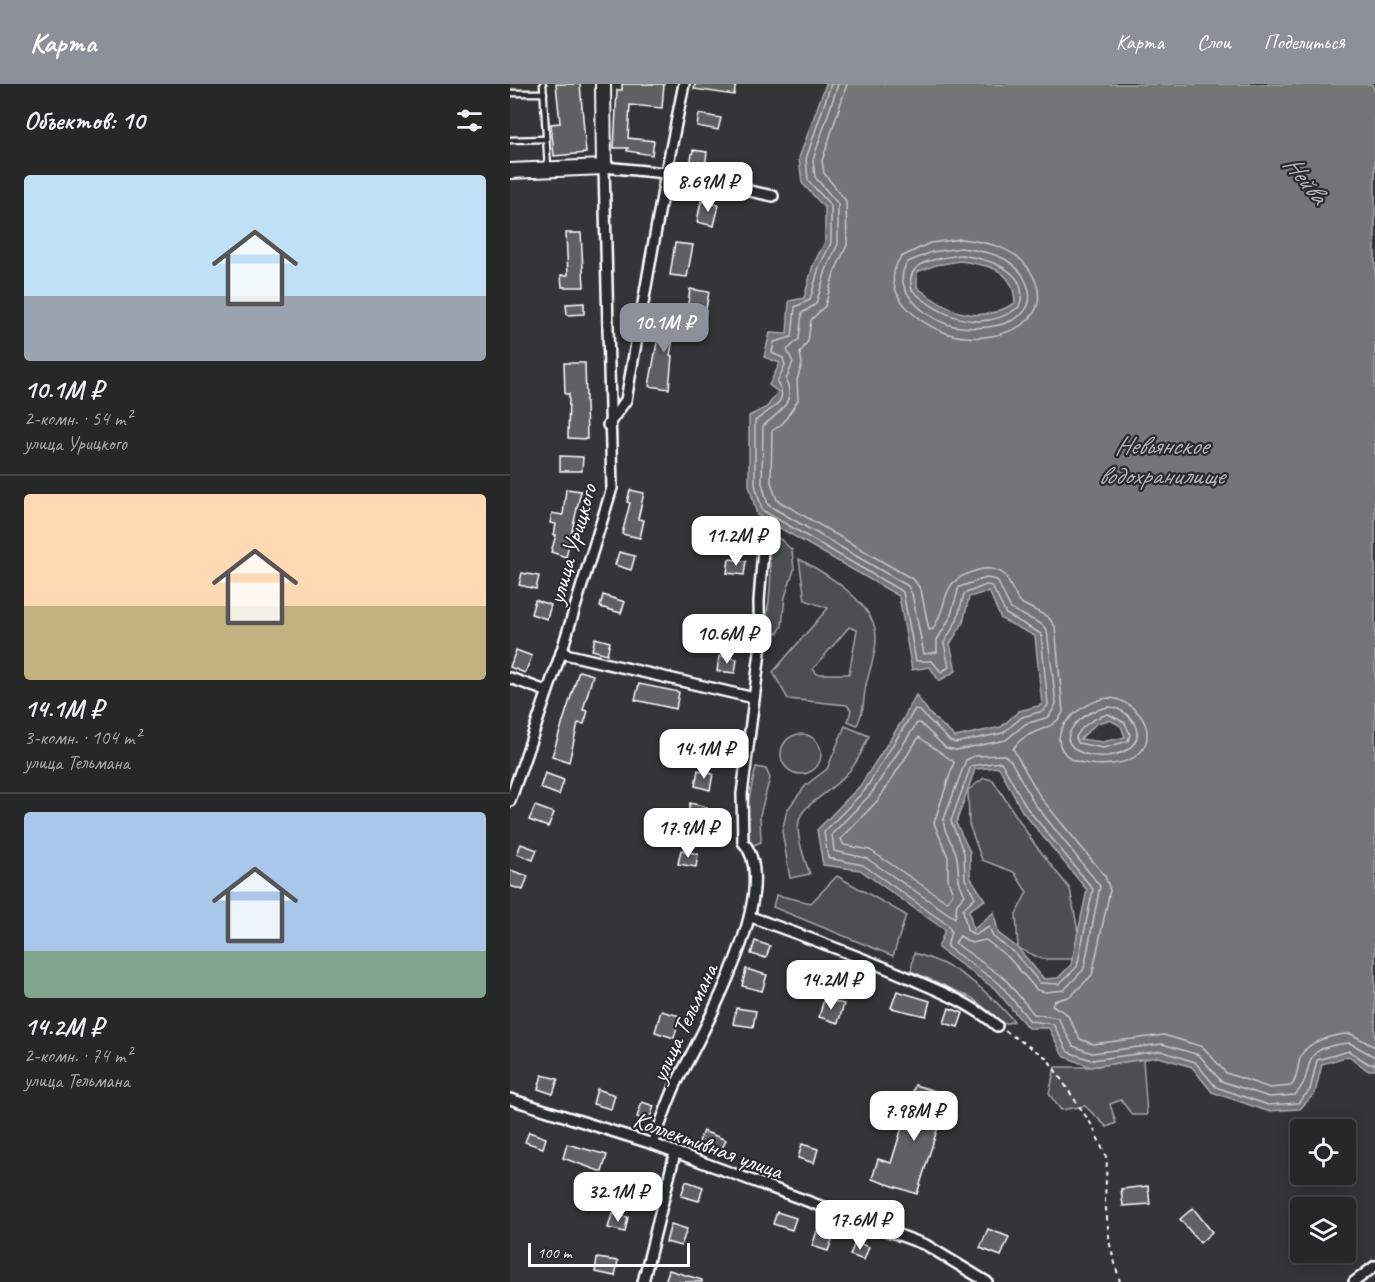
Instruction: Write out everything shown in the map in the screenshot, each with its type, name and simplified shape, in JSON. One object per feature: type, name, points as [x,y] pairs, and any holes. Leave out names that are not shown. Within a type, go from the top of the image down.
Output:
[{"type":"street","points":[[603,84],[604,167]]},
{"type":"street","points":[[608,425],[626,400],[684,84]]},
{"type":"street","points":[[510,171],[604,167],[666,173],[773,196]]},
{"type":"street","name":"улица Урицкого","points":[[510,801],[546,691],[561,653],[612,488],[608,425],[604,167]]},
{"type":"street","name":"улица Тельмана","points":[[652,1144],[675,1088],[705,1031],[751,917],[756,872],[750,850],[743,842],[741,818],[760,652],[759,601],[763,550]]},
{"type":"street","points":[[561,653],[754,698]]},
{"type":"street","points":[[510,678],[546,691]]},
{"type":"street","points":[[751,917],[873,962],[928,986],[979,1011],[997,1026]]},
{"type":"street","name":"Коллективная улица","points":[[510,1099],[652,1144],[926,1245],[987,1282]]},
{"type":"street","points":[[643,1282],[675,1153]]},
{"type":"street","points":[[1354,1282],[1375,1266]]},
{"type":"lane","points":[[543,84],[548,169]]},
{"type":"lane","points":[[510,93],[544,93]]},
{"type":"lane","points":[[510,140],[546,139]]},
{"type":"path","points":[[997,1026],[1047,1058],[1093,1127],[1107,1159],[1105,1200],[1107,1222],[1110,1245],[1120,1282]]},
{"type":"shaded area","points":[[733,521],[780,539],[792,550],[794,570],[785,597],[782,626],[778,633],[769,632],[766,623],[771,579],[768,556],[758,543],[722,534],[726,524]]},
{"type":"shaded area","points":[[799,559],[836,582],[860,602],[874,626],[875,652],[857,725],[848,721],[851,710],[847,705],[788,699],[773,672],[828,608],[805,600]],"holes":[[[849,627],[857,630],[849,674],[817,674],[813,669]]]},
{"type":"shaded area","points":[[845,726],[869,736],[851,769],[837,784],[805,810],[800,819],[798,832],[810,874],[790,878],[782,831],[787,810],[806,785],[827,769]]},
{"type":"shaded area","points":[[801,734],[815,740],[821,754],[815,768],[801,774],[787,768],[781,754],[787,740]]},
{"type":"shaded area","points":[[756,767],[766,769],[770,778],[760,815],[761,842],[749,847],[746,827],[749,797]]},
{"type":"shaded area","points":[[984,778],[993,780],[1033,842],[1070,889],[1078,932],[1073,959],[1042,959],[1018,948],[1016,914],[1027,892],[1014,872],[982,860],[969,824],[968,790]]},
{"type":"shaded area","points":[[837,876],[906,915],[893,956],[773,907],[776,895],[811,903]]},
{"type":"shaded area","points":[[914,953],[944,964],[969,979],[992,998],[1014,1021],[1004,1024],[972,998],[911,971]]},
{"type":"shaded area","points":[[1143,1059],[1147,1115],[1132,1115],[1121,1100],[1110,1104],[1116,1123],[1107,1127],[1085,1106],[1061,1110],[1049,1094],[1055,1067],[1090,1067]]},
{"type":"water","name":"Невьянское водохранилище","points":[[826,84],[1372,84],[1375,92],[1375,1070],[1367,1070],[1349,1056],[1322,1064],[1315,1093],[1300,1109],[1267,1111],[1212,1092],[1192,1067],[1159,1057],[1090,1067],[1063,1056],[1049,1028],[1028,1028],[995,989],[938,948],[945,930],[860,870],[823,865],[817,830],[860,786],[916,695],[930,714],[955,737],[1001,727],[1019,711],[1042,705],[1035,636],[1001,619],[989,591],[969,597],[963,623],[950,644],[956,671],[939,681],[930,667],[912,670],[899,596],[757,515],[749,485],[749,416],[767,407],[778,392],[769,385],[780,363],[764,357],[770,333],[787,334],[789,301],[804,298],[813,265],[825,242],[825,208],[802,183],[799,158]],"holes":[[[960,261],[990,267],[1005,276],[1014,291],[1015,303],[988,314],[963,313],[940,303],[917,287],[917,272],[936,265]],[[1110,720],[1121,726],[1125,737],[1103,742],[1080,739],[1097,723]],[[999,767],[1022,811],[1087,890],[1071,965],[1058,978],[1044,979],[1018,948],[998,933],[994,912],[973,930],[969,910],[985,900],[970,877],[970,852],[956,823],[975,769]]]},
{"type":"building","points":[[556,84],[580,84],[586,153],[554,156],[551,124],[560,123]]},
{"type":"building","points":[[622,84],[664,84],[662,108],[630,105],[628,138],[654,141],[652,155],[627,151],[628,148],[614,148],[617,90],[622,90]]},
{"type":"building","points":[[695,84],[736,84],[734,95],[694,89]]},
{"type":"building","points":[[699,114],[721,118],[718,130],[697,126]]},
{"type":"building","points":[[693,150],[707,152],[705,167],[690,164]]},
{"type":"building","points":[[701,201],[719,205],[714,226],[697,222]]},
{"type":"building","points":[[566,233],[581,233],[584,287],[562,287],[561,275],[568,275]]},
{"type":"building","points":[[675,243],[693,245],[687,277],[670,275]]},
{"type":"building","points":[[690,289],[709,292],[705,314],[687,311]]},
{"type":"building","points":[[584,303],[584,314],[567,315],[566,304]]},
{"type":"building","points":[[662,315],[677,318],[670,355],[672,356],[669,389],[649,386]]},
{"type":"building","points":[[564,363],[585,363],[587,439],[568,438],[569,394],[565,394]]},
{"type":"building","points":[[560,456],[583,457],[582,471],[560,471]]},
{"type":"building","points":[[566,489],[581,491],[566,557],[551,552],[556,535],[554,535],[556,524],[550,523],[552,513],[563,515]]},
{"type":"building","points":[[630,490],[644,493],[638,519],[644,520],[640,538],[622,534],[630,503],[627,502]]},
{"type":"building","points":[[619,552],[635,556],[631,570],[615,565]]},
{"type":"building","points":[[729,559],[746,561],[744,575],[727,573]]},
{"type":"building","points":[[522,573],[539,576],[536,589],[519,585]]},
{"type":"building","points":[[603,595],[625,602],[621,613],[600,607]]},
{"type":"building","points":[[535,600],[551,605],[547,619],[531,614]]},
{"type":"building","points":[[595,638],[610,642],[607,654],[592,650]]},
{"type":"building","points":[[516,650],[532,656],[525,673],[510,667]]},
{"type":"building","points":[[719,656],[737,659],[735,673],[717,671]]},
{"type":"building","points":[[579,671],[593,675],[583,710],[588,711],[584,724],[578,723],[569,762],[552,756]]},
{"type":"building","points":[[639,684],[679,692],[676,709],[635,700]]},
{"type":"building","points":[[703,736],[720,739],[717,752],[701,749]]},
{"type":"building","points":[[698,770],[713,774],[710,790],[695,786]]},
{"type":"building","points":[[545,773],[564,780],[559,795],[540,788]]},
{"type":"building","points":[[690,803],[707,807],[702,837],[678,831],[681,821],[686,823]]},
{"type":"building","points":[[535,806],[554,813],[548,827],[529,820]]},
{"type":"building","points":[[521,844],[537,850],[533,860],[517,854]]},
{"type":"building","points":[[681,850],[698,854],[696,867],[678,864]]},
{"type":"building","points":[[510,870],[528,876],[523,890],[510,886]]},
{"type":"building","points":[[755,941],[770,946],[766,958],[751,954]]},
{"type":"building","points":[[746,969],[767,975],[762,991],[742,986]]},
{"type":"building","points":[[897,991],[930,1001],[926,1016],[891,1008]]},
{"type":"building","points":[[824,999],[844,1004],[838,1023],[819,1017]]},
{"type":"building","points":[[736,1008],[756,1011],[753,1027],[733,1024]]},
{"type":"building","points":[[949,1008],[963,1013],[958,1027],[944,1023]]},
{"type":"building","points":[[661,1011],[680,1016],[674,1038],[655,1032]]},
{"type":"building","points":[[542,1075],[558,1079],[553,1094],[538,1089]]},
{"type":"building","points":[[915,1085],[948,1095],[917,1194],[872,1179],[878,1159],[891,1163]]},
{"type":"building","points":[[597,1089],[615,1095],[611,1109],[593,1104]]},
{"type":"building","points":[[642,1102],[654,1106],[649,1121],[637,1117]]},
{"type":"building","points":[[703,1131],[726,1140],[719,1156],[697,1147]]},
{"type":"building","points":[[529,1132],[546,1138],[543,1148],[525,1142]]},
{"type":"building","points":[[567,1144],[607,1155],[602,1172],[563,1158]]},
{"type":"building","points":[[802,1144],[818,1149],[814,1163],[798,1158]]},
{"type":"building","points":[[686,1181],[703,1187],[699,1201],[681,1196]]},
{"type":"building","points":[[1148,1186],[1150,1204],[1123,1206],[1121,1189]]},
{"type":"building","points":[[1193,1208],[1212,1232],[1200,1243],[1180,1219]]},
{"type":"building","points":[[777,1212],[796,1218],[792,1230],[773,1224]]},
{"type":"building","points":[[612,1214],[628,1217],[625,1232],[608,1228]]},
{"type":"building","points":[[671,1224],[687,1229],[681,1246],[666,1242]]},
{"type":"building","points":[[818,1228],[834,1234],[828,1251],[812,1246]]},
{"type":"building","points":[[988,1229],[1009,1237],[1001,1256],[980,1248]]},
{"type":"building","points":[[855,1242],[869,1247],[864,1260],[850,1255]]},
{"type":"building","points":[[597,1258],[618,1261],[615,1276],[595,1272]]},
{"type":"building","points":[[669,1270],[702,1280],[702,1282],[665,1282]]},
{"type":"water label","name":"Нейва","points":[[1306,179]]}]
